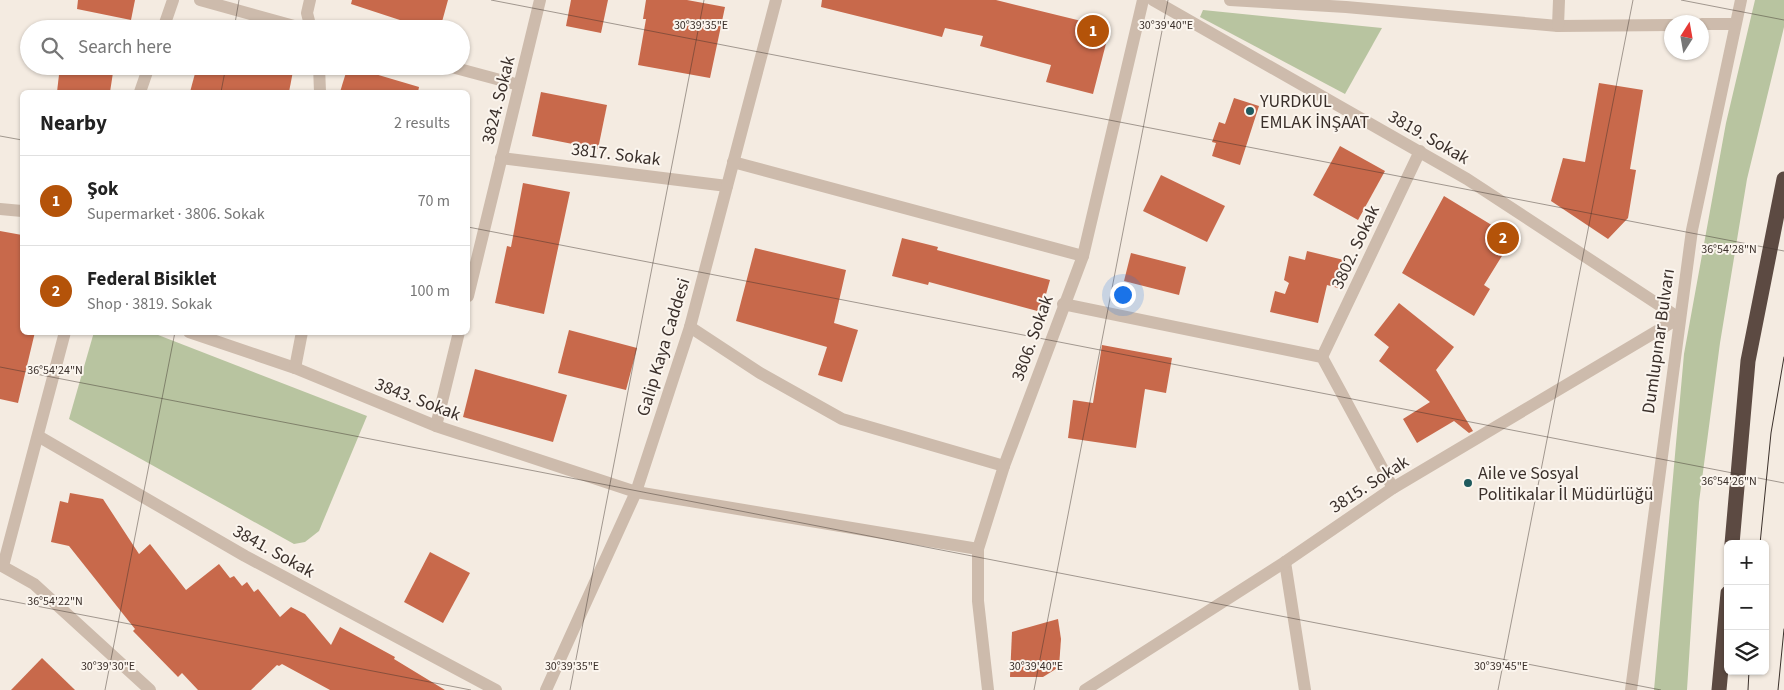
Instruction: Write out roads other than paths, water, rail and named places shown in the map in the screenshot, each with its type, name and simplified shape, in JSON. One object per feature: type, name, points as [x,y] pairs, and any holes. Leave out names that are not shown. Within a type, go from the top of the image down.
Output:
[{"type":"highway","points":[[1732,540],[1748,361],[1784,179]]},
{"type":"highway","points":[[1719,690],[1725,630]]},
{"type":"street","points":[[166,20],[173,0]]},
{"type":"street","points":[[200,0],[272,20]]},
{"type":"street","points":[[309,20],[308,13],[310,0]]},
{"type":"street","name":"3824. Sokak","points":[[470,288],[540,0]]},
{"type":"street","name":"Galip Kaya Caddesi","points":[[546,690],[636,492],[690,327],[776,0]]},
{"type":"street","name":"3806. Sokak","points":[[988,690],[978,601],[978,549],[1004,466],[1063,304],[1083,256],[1143,0]]},
{"type":"street","name":"3819. Sokak","points":[[1153,0],[1467,179],[1679,318]]},
{"type":"street","points":[[1230,0],[1347,4],[1558,26],[1664,25]]},
{"type":"street","points":[[1558,26],[1559,0]]},
{"type":"street","name":"Dumlupınar Bulvarı","points":[[1631,690],[1692,230],[1734,24],[1741,0]]},
{"type":"street","points":[[1709,24],[1734,24]]},
{"type":"street","points":[[470,72],[519,85]]},
{"type":"street","points":[[141,90],[146,75]]},
{"type":"street","points":[[319,75],[320,90]]},
{"type":"street","name":"3802. Sokak","points":[[1322,357],[1420,151]]},
{"type":"street","name":"3817. Sokak","points":[[501,158],[727,186]]},
{"type":"street","points":[[733,162],[1083,256]]},
{"type":"street","points":[[0,209],[20,211]]},
{"type":"street","points":[[1063,304],[1322,357],[1393,488]]},
{"type":"street","name":"3815. Sokak","points":[[1085,690],[1106,684],[1393,488],[1679,318]]},
{"type":"street","points":[[690,327],[760,373],[842,419],[1004,466]]},
{"type":"street","points":[[64,335],[2,565],[34,584],[150,690]]},
{"type":"street","name":"3843. Sokak","points":[[198,335],[295,368],[436,426],[636,492],[978,549]]},
{"type":"street","points":[[295,368],[301,335]]},
{"type":"street","points":[[436,426],[457,335]]},
{"type":"street","name":"3841. Sokak","points":[[38,436],[245,556],[496,690]]},
{"type":"street","points":[[1285,562],[1304,690]]},
{"type":"tram line","points":[[1760,540],[1771,433],[1784,357]]},
{"type":"tram line","points":[[1778,690],[1784,629]]},
{"type":"tram line","points":[[1748,690],[1749,675]]},
{"type":"place","name":"Şok","points":[[1093,31]]},
{"type":"place","name":"YURDKUL EMLAK İNŞAAT","points":[[1250,111]]},
{"type":"place","name":"Federal Bisiklet","points":[[1503,238]]},
{"type":"place","name":"Aile ve Sosyal Politikalar İl Müdürlüğü","points":[[1468,483]]}]
